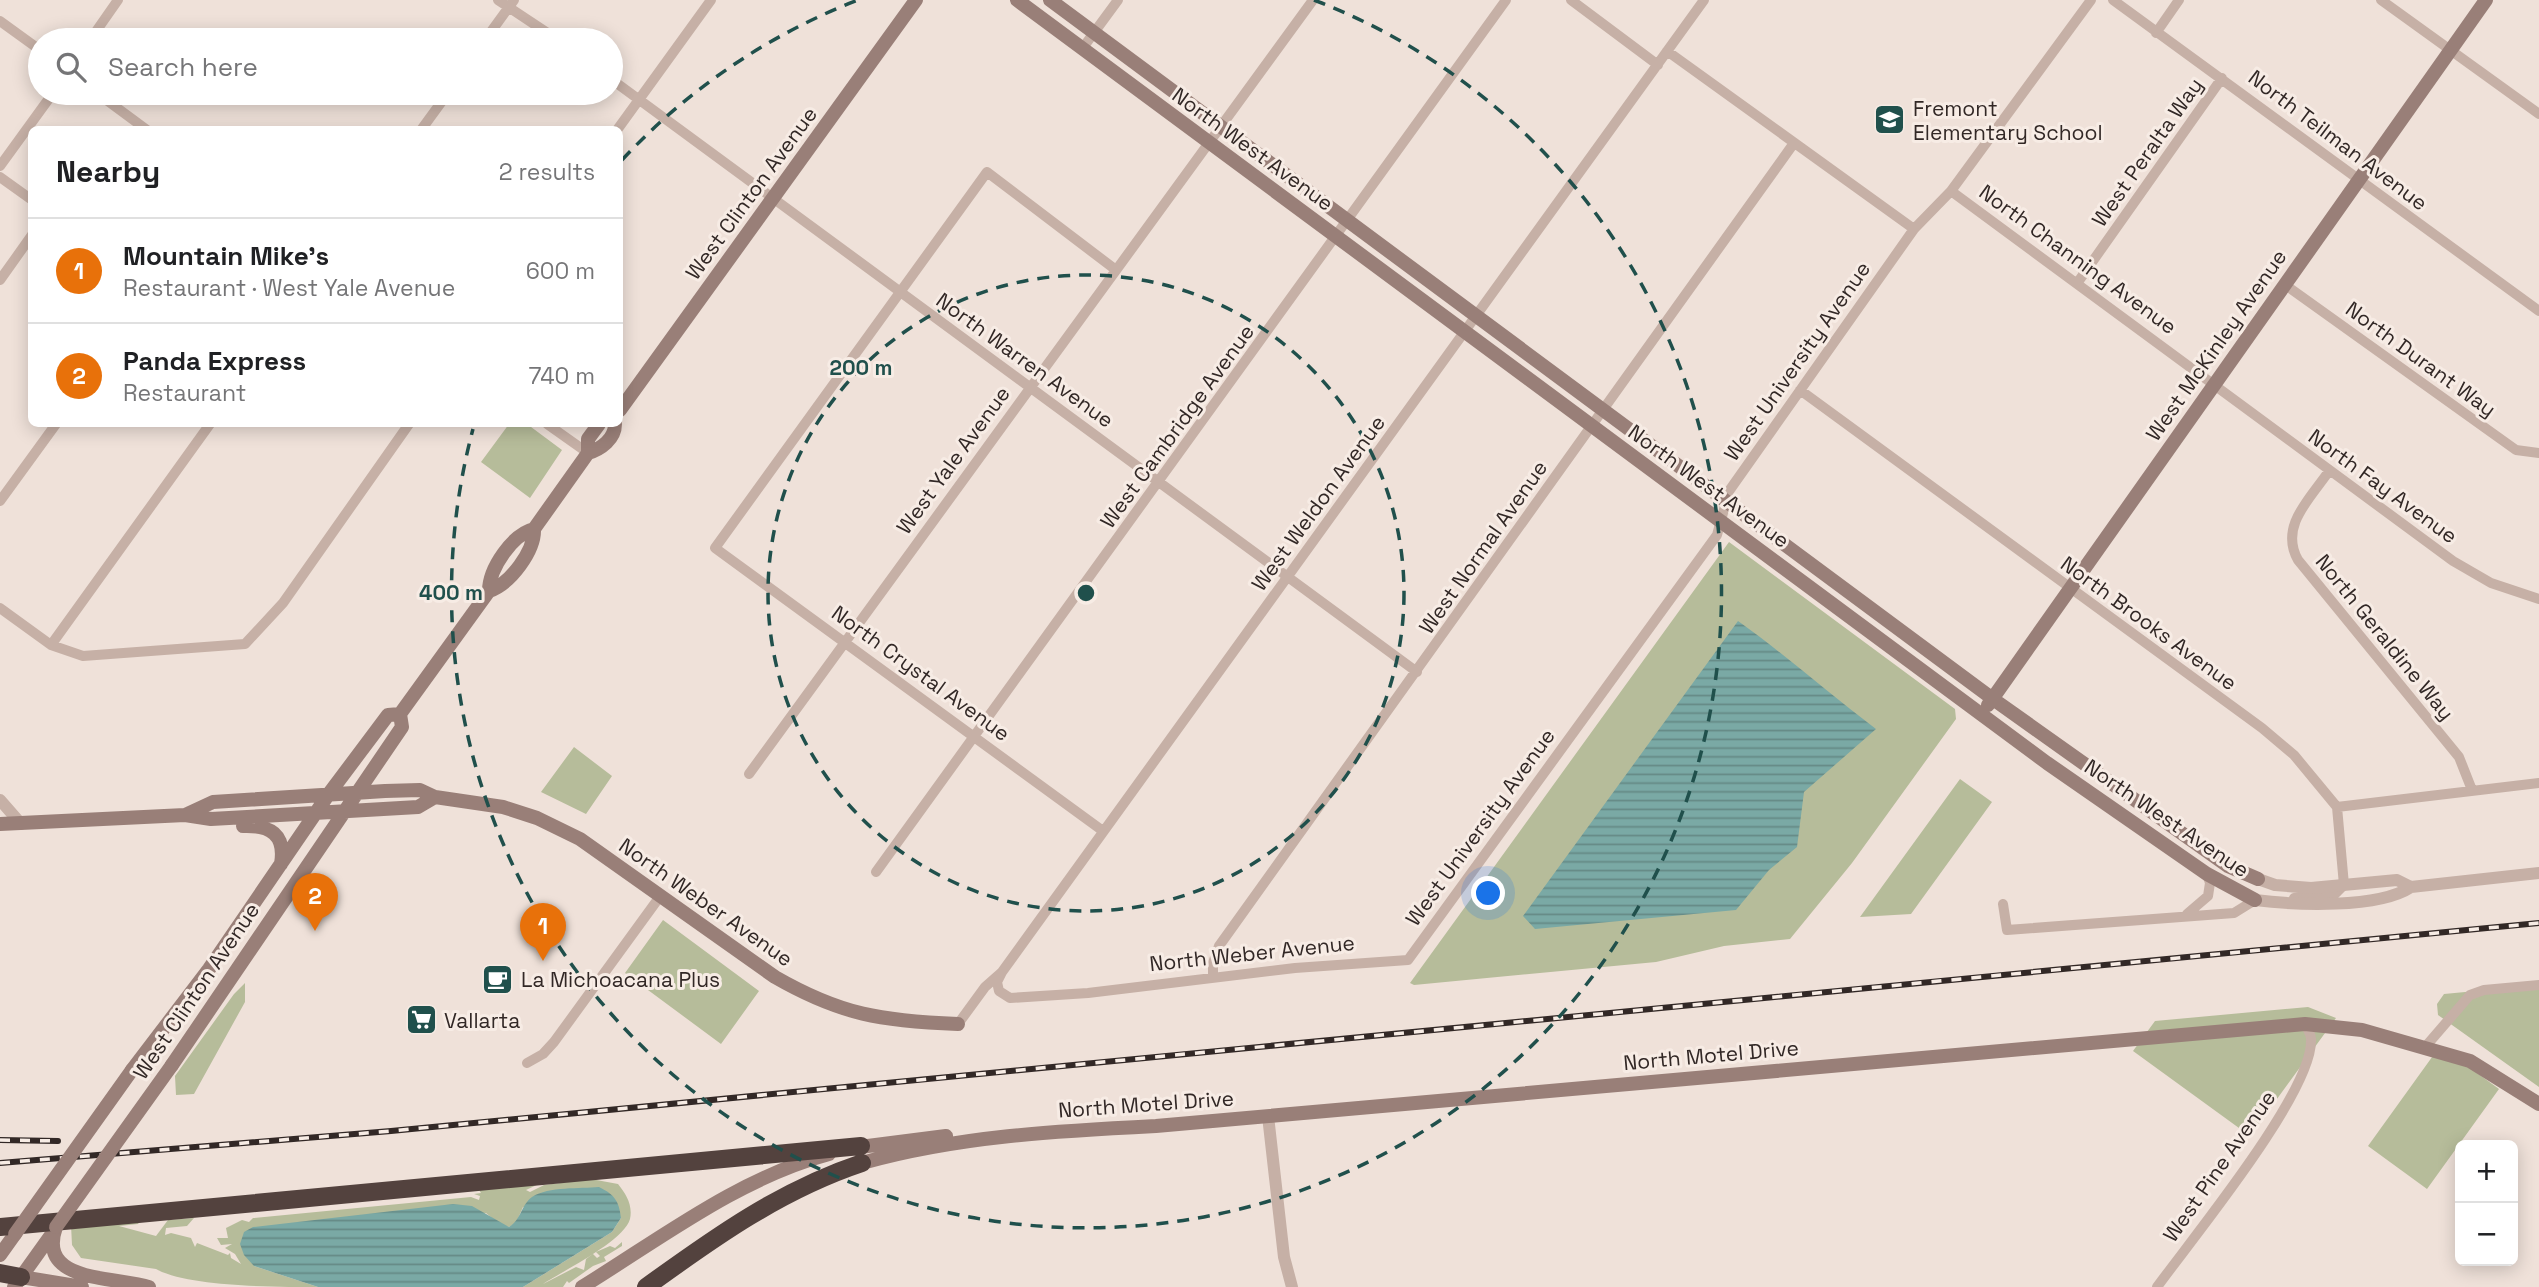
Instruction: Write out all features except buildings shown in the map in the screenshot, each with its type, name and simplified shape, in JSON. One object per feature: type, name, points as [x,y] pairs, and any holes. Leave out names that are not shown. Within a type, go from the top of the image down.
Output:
[{"type":"highway","points":[[7,1231],[862,1154]]},
{"type":"highway","points":[[646,1287],[758,1210],[862,1154]]},
{"type":"highway","points":[[0,1273],[18,1282]]},
{"type":"main road","name":"West Clinton Avenue","points":[[623,406],[916,0]]},
{"type":"main road","name":"North West Avenue","points":[[1017,0],[2071,779],[2207,874],[2255,900]]},
{"type":"main road","name":"North West Avenue","points":[[1050,0],[1993,699],[2200,846],[2241,873],[2258,879]]},
{"type":"main road","name":"West McKinley Avenue","points":[[1982,714],[2486,0]]},
{"type":"main road","name":"West Clinton Avenue","points":[[588,453],[587,439],[597,427]]},
{"type":"main road","name":"West Clinton Avenue","points":[[18,1282],[172,1065],[402,727],[400,714],[489,590],[489,577],[521,532],[534,528],[588,453],[602,449],[615,427]]},
{"type":"main road","name":"West Clinton Avenue","points":[[0,1255],[7,1231],[209,969],[316,811],[388,715],[400,714]]},
{"type":"main road","points":[[2071,779],[2105,792],[2136,812],[2145,806]]},
{"type":"main road","name":"North Weber Avenue","points":[[186,815],[213,802],[420,790],[435,797],[484,802],[549,823],[580,839],[775,978],[829,1006],[898,1021],[958,1024]]},
{"type":"main road","name":"North Weber Avenue","points":[[0,824],[186,815],[227,818],[418,807],[435,797]]},
{"type":"main road","points":[[227,818],[236,827],[259,826],[271,830],[280,840],[281,864]]},
{"type":"main road","points":[[2146,831],[2158,827],[2181,842],[2200,846]]},
{"type":"main road","name":"North Motel Drive","points":[[582,1287],[762,1180],[794,1165],[862,1154],[915,1150],[1005,1135],[1268,1116],[2305,1024],[2362,1030],[2426,1046]]},
{"type":"main road","points":[[2426,1046],[2470,1061],[2539,1104]]},
{"type":"main road","points":[[56,1227],[54,1246],[65,1267],[80,1275],[149,1287]]},
{"type":"main road","points":[[18,1282],[82,1287]]},
{"type":"street","points":[[98,28],[118,0]]},
{"type":"street","points":[[498,0],[512,3],[543,28]]},
{"type":"street","points":[[620,126],[711,0]]},
{"type":"street","points":[[1082,49],[1118,0]]},
{"type":"street","name":"West Yale Avenue","points":[[749,774],[1313,0]]},
{"type":"street","name":"West Cambridge Avenue","points":[[876,872],[1160,483],[1506,0]]},
{"type":"street","points":[[1571,0],[1658,65]]},
{"type":"street","name":"West Weldon Avenue","points":[[958,1024],[985,987],[1002,972],[1704,0]]},
{"type":"street","name":"West University Avenue","points":[[1408,960],[1717,535],[1729,491],[1914,229],[1951,191],[2091,0]]},
{"type":"street","name":"North Teilman Avenue","points":[[2113,0],[2222,78],[2357,181],[2539,311]]},
{"type":"street","points":[[2156,33],[2179,0]]},
{"type":"street","points":[[2381,0],[2539,114]]},
{"type":"street","points":[[494,28],[512,3]]},
{"type":"street","points":[[0,21],[28,41]]},
{"type":"street","points":[[1667,51],[1914,229]]},
{"type":"street","name":"West Peralta Way","points":[[2078,282],[2222,78]]},
{"type":"street","name":"North Warren Avenue","points":[[623,88],[1418,672]]},
{"type":"street","points":[[29,126],[44,105]]},
{"type":"street","points":[[113,105],[142,126]]},
{"type":"street","points":[[424,126],[439,105]]},
{"type":"street","points":[[0,166],[28,127]]},
{"type":"street","name":"West Normal Avenue","points":[[1213,976],[1214,956],[1219,946],[1418,672],[1794,143]]},
{"type":"street","points":[[900,292],[987,172],[1116,270]]},
{"type":"street","points":[[0,177],[28,197]]},
{"type":"street","name":"North Channing Avenue","points":[[1951,191],[2214,384]]},
{"type":"street","points":[[0,280],[28,241]]},
{"type":"street","name":"North Durant Way","points":[[2284,285],[2516,450],[2539,453]]},
{"type":"street","name":"North Crystal Avenue","points":[[900,292],[715,548],[1103,831]]},
{"type":"street","name":"North Fay Avenue","points":[[2214,384],[2329,471],[2471,572],[2515,593],[2539,599]]},
{"type":"street","name":"North Brooks Avenue","points":[[1800,390],[2069,589],[2263,728],[2302,764],[2337,807]]},
{"type":"street","points":[[0,501],[54,427]]},
{"type":"street","points":[[51,645],[208,427]]},
{"type":"street","points":[[0,608],[51,645],[83,656],[245,644],[283,603],[407,427]]},
{"type":"street","points":[[551,427],[588,453]]},
{"type":"street","name":"North Geraldine Way","points":[[2329,471],[2294,522],[2289,535],[2291,548],[2298,561],[2459,757],[2469,776],[2472,790]]},
{"type":"street","points":[[2344,885],[2337,807],[2539,783]]},
{"type":"street","points":[[0,800],[21,824]]},
{"type":"street","points":[[2258,879],[2293,888],[2397,880],[2411,887],[2539,873]]},
{"type":"street","points":[[2187,914],[2208,896],[2210,883],[2207,874]]},
{"type":"street","points":[[2272,902],[2333,896],[2344,885]]},
{"type":"street","name":"North West Avenue","points":[[2255,900],[2315,904],[2397,896],[2411,887]]},
{"type":"street","points":[[527,1063],[543,1054],[554,1042],[661,895]]},
{"type":"street","points":[[2003,905],[2007,930],[2187,914],[2202,916],[2234,913],[2255,900]]},
{"type":"street","name":"North Weber Avenue","points":[[1002,972],[997,982],[999,991],[1010,998],[1088,993],[1213,976],[1408,960]]},
{"type":"street","points":[[2426,1046],[2470,995],[2484,990],[2539,985]]},
{"type":"street","name":"West Pine Avenue","points":[[2157,1287],[2274,1126],[2295,1091],[2311,1038],[2305,1024]]},
{"type":"street","points":[[1268,1116],[1282,1243],[1292,1287]]},
{"type":"green space","points":[[507,427],[531,427],[562,450],[530,498],[481,462]]},
{"type":"green space","points":[[1729,542],[1955,709],[1956,719],[1852,863],[1790,939],[1724,946],[1656,962],[1414,985],[1410,983]]},
{"type":"green space","points":[[574,747],[612,776],[586,814],[541,792]]},
{"type":"green space","points":[[1960,779],[1992,802],[1911,914],[1860,917]]},
{"type":"green space","points":[[663,920],[759,991],[721,1044],[625,973]]},
{"type":"green space","points":[[245,983],[245,1002],[194,1094],[176,1095],[175,1076],[234,994]]},
{"type":"green space","points":[[2539,985],[2539,1087],[2438,1015],[2437,1004],[2444,994]]},
{"type":"green space","points":[[2308,1007],[2336,1018],[2250,1136],[2133,1051],[2155,1021]]},
{"type":"green space","points":[[2440,1046],[2499,1089],[2462,1140],[2455,1140],[2455,1150],[2427,1189],[2368,1146]]},
{"type":"green space","points":[[591,1179],[618,1184],[631,1209],[625,1228],[596,1252],[610,1246],[615,1248],[622,1242],[622,1246],[604,1257],[606,1261],[593,1266],[569,1283],[567,1281],[563,1287],[523,1287],[612,1232],[621,1218],[523,1207],[516,1223],[509,1227],[499,1224],[486,1213],[254,1266],[318,1287],[210,1283],[170,1275],[156,1269],[81,1258],[72,1245],[71,1225],[140,1221],[138,1224],[119,1226],[156,1236],[168,1220],[194,1218],[187,1226],[166,1228],[165,1235],[171,1233],[191,1238],[195,1247],[197,1243],[228,1255],[230,1253],[231,1258],[241,1264],[235,1254],[225,1248],[232,1244],[221,1245],[217,1238],[228,1238],[226,1228],[242,1220],[249,1222],[253,1218],[471,1197],[479,1200],[480,1196],[474,1194],[481,1193],[479,1190],[543,1182],[526,1190],[530,1192],[544,1185]],"holes":[[[592,1255],[586,1259],[584,1270],[576,1267],[543,1284]]]},
{"type":"water","points":[[1738,621],[1876,729],[1804,792],[1797,847],[1769,870],[1736,910],[1535,929],[1523,916]]},
{"type":"water","points":[[599,1187],[615,1199],[619,1207],[621,1218],[612,1232],[523,1287],[318,1287],[254,1266],[244,1255],[240,1244],[244,1232],[253,1227],[453,1204],[472,1206],[509,1227],[528,1200],[539,1193]]},
{"type":"railway","points":[[0,1163],[391,1131],[2539,923]]},
{"type":"railway","points":[[0,1140],[58,1141]]},
{"type":"place","name":"Fremont Elementary School","points":[[1890,120]]},
{"type":"place","name":"Panda Express","points":[[315,931]]},
{"type":"place","name":"Mountain Mike's","points":[[543,961]]},
{"type":"place","name":"La Michoacana Plus","points":[[498,979]]},
{"type":"place","name":"Vallarta","points":[[421,1020]]}]
